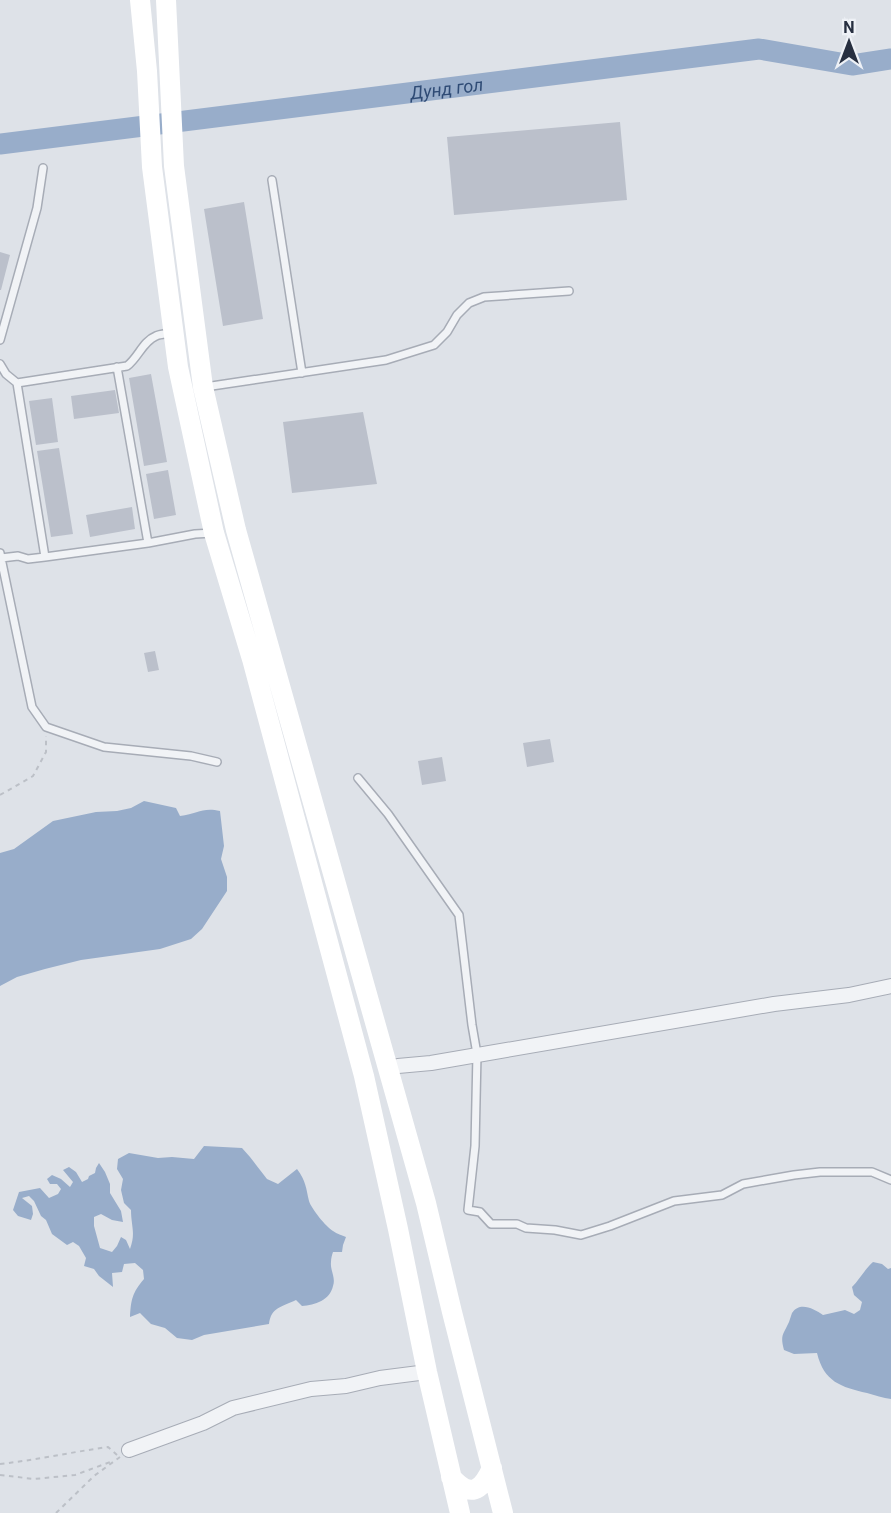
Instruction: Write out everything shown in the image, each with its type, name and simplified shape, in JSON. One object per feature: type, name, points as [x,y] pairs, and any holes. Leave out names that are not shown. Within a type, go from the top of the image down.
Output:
[{"type":"main road","points":[[140,0],[147,71],[152,167],[178,367],[214,533],[252,659],[364,1077],[427,1372],[460,1513]]},
{"type":"main road","points":[[166,0],[174,166],[203,387],[236,530],[426,1203],[503,1513]]},
{"type":"main road","points":[[451,1476],[459,1486],[469,1489],[478,1488],[486,1481],[492,1468]]},
{"type":"street","points":[[398,1066],[431,1063],[774,1004],[849,995],[891,987]]},
{"type":"street","points":[[124,1453],[203,1423],[233,1408],[311,1389],[346,1386],[380,1378],[427,1372]]},
{"type":"lane","points":[[0,340],[37,208],[43,168]]},
{"type":"lane","points":[[272,180],[302,373]]},
{"type":"lane","points":[[203,387],[386,360],[434,345],[469,303],[484,297],[568,291]]},
{"type":"lane","points":[[16,383],[127,366],[133,362],[148,341],[155,336],[173,333]]},
{"type":"lane","points":[[0,364],[6,374],[16,383],[45,557]]},
{"type":"lane","points":[[117,368],[148,543]]},
{"type":"lane","points":[[214,533],[28,559],[1,555],[32,707],[46,727],[104,747],[190,756],[217,762]]},
{"type":"lane","points":[[358,778],[388,814],[459,915],[477,1054],[475,1146],[468,1210],[480,1212],[491,1224],[517,1224],[581,1235],[674,1201],[722,1195],[744,1184],[794,1175],[820,1172],[872,1172],[891,1180]]},
{"type":"path","points":[[0,795],[33,776],[46,752],[46,727]]},
{"type":"path","points":[[0,1464],[108,1448],[124,1453]]},
{"type":"path","points":[[56,1513],[94,1476],[124,1453]]},
{"type":"path","points":[[0,1475],[34,1479],[75,1475],[113,1461]]},
{"type":"water","points":[[144,801],[176,808],[180,816],[204,810],[220,811],[224,846],[221,859],[227,877],[227,891],[202,929],[191,939],[160,949],[81,960],[17,977],[0,986],[0,853],[14,849],[53,821],[96,812],[131,808]]},
{"type":"water","points":[[204,1146],[242,1148],[267,1179],[278,1184],[297,1169],[316,1213],[330,1229],[346,1237],[342,1252],[333,1252],[331,1258],[334,1283],[329,1295],[317,1303],[302,1306],[296,1300],[282,1306],[272,1314],[269,1324],[204,1335],[192,1340],[177,1338],[165,1328],[151,1324],[140,1313],[130,1317],[133,1297],[144,1279],[143,1270],[135,1263],[124,1264],[122,1272],[112,1273],[113,1287],[94,1269],[84,1266],[86,1258],[79,1246],[73,1242],[67,1245],[52,1234],[46,1220],[29,1196],[22,1198],[32,1206],[31,1220],[18,1216],[13,1210],[19,1192],[40,1188],[49,1198],[58,1194],[61,1189],[57,1184],[50,1184],[47,1179],[52,1175],[70,1187],[73,1182],[63,1170],[69,1167],[76,1172],[82,1182],[95,1173],[99,1163],[110,1184],[110,1193],[121,1211],[123,1222],[112,1220],[101,1214],[94,1217],[100,1248],[112,1252],[121,1237],[126,1240],[130,1249],[133,1234],[131,1210],[124,1203],[121,1190],[123,1179],[117,1169],[118,1159],[129,1153],[158,1158],[194,1159]]},
{"type":"water","points":[[873,1262],[882,1264],[888,1269],[891,1268],[891,1399],[858,1391],[835,1382],[824,1371],[817,1353],[794,1354],[784,1350],[782,1341],[792,1313],[799,1307],[811,1309],[823,1315],[845,1310],[854,1314],[860,1310],[862,1302],[854,1295],[852,1287]]},
{"type":"building","points":[[620,122],[627,200],[454,215],[447,137]]},
{"type":"building","points":[[244,202],[263,319],[223,326],[204,209]]},
{"type":"building","points":[[0,252],[10,255],[1,290],[0,290]]},
{"type":"building","points":[[151,374],[167,462],[144,466],[129,378]]},
{"type":"building","points":[[115,390],[119,413],[74,419],[71,396]]},
{"type":"building","points":[[52,398],[58,442],[36,445],[29,401]]},
{"type":"building","points":[[363,412],[377,484],[292,493],[283,422]]},
{"type":"building","points":[[59,448],[73,534],[51,537],[37,451]]},
{"type":"building","points":[[168,470],[176,515],[154,519],[146,474]]},
{"type":"building","points":[[132,507],[135,529],[90,537],[86,515]]},
{"type":"building","points":[[155,651],[159,670],[148,672],[144,653]]},
{"type":"building","points":[[550,739],[554,762],[527,767],[523,743]]},
{"type":"building","points":[[442,757],[446,781],[422,785],[418,761]]},
{"type":"waterway","name":"Дунд гол","points":[[0,144],[759,49],[852,65],[891,59]]}]
